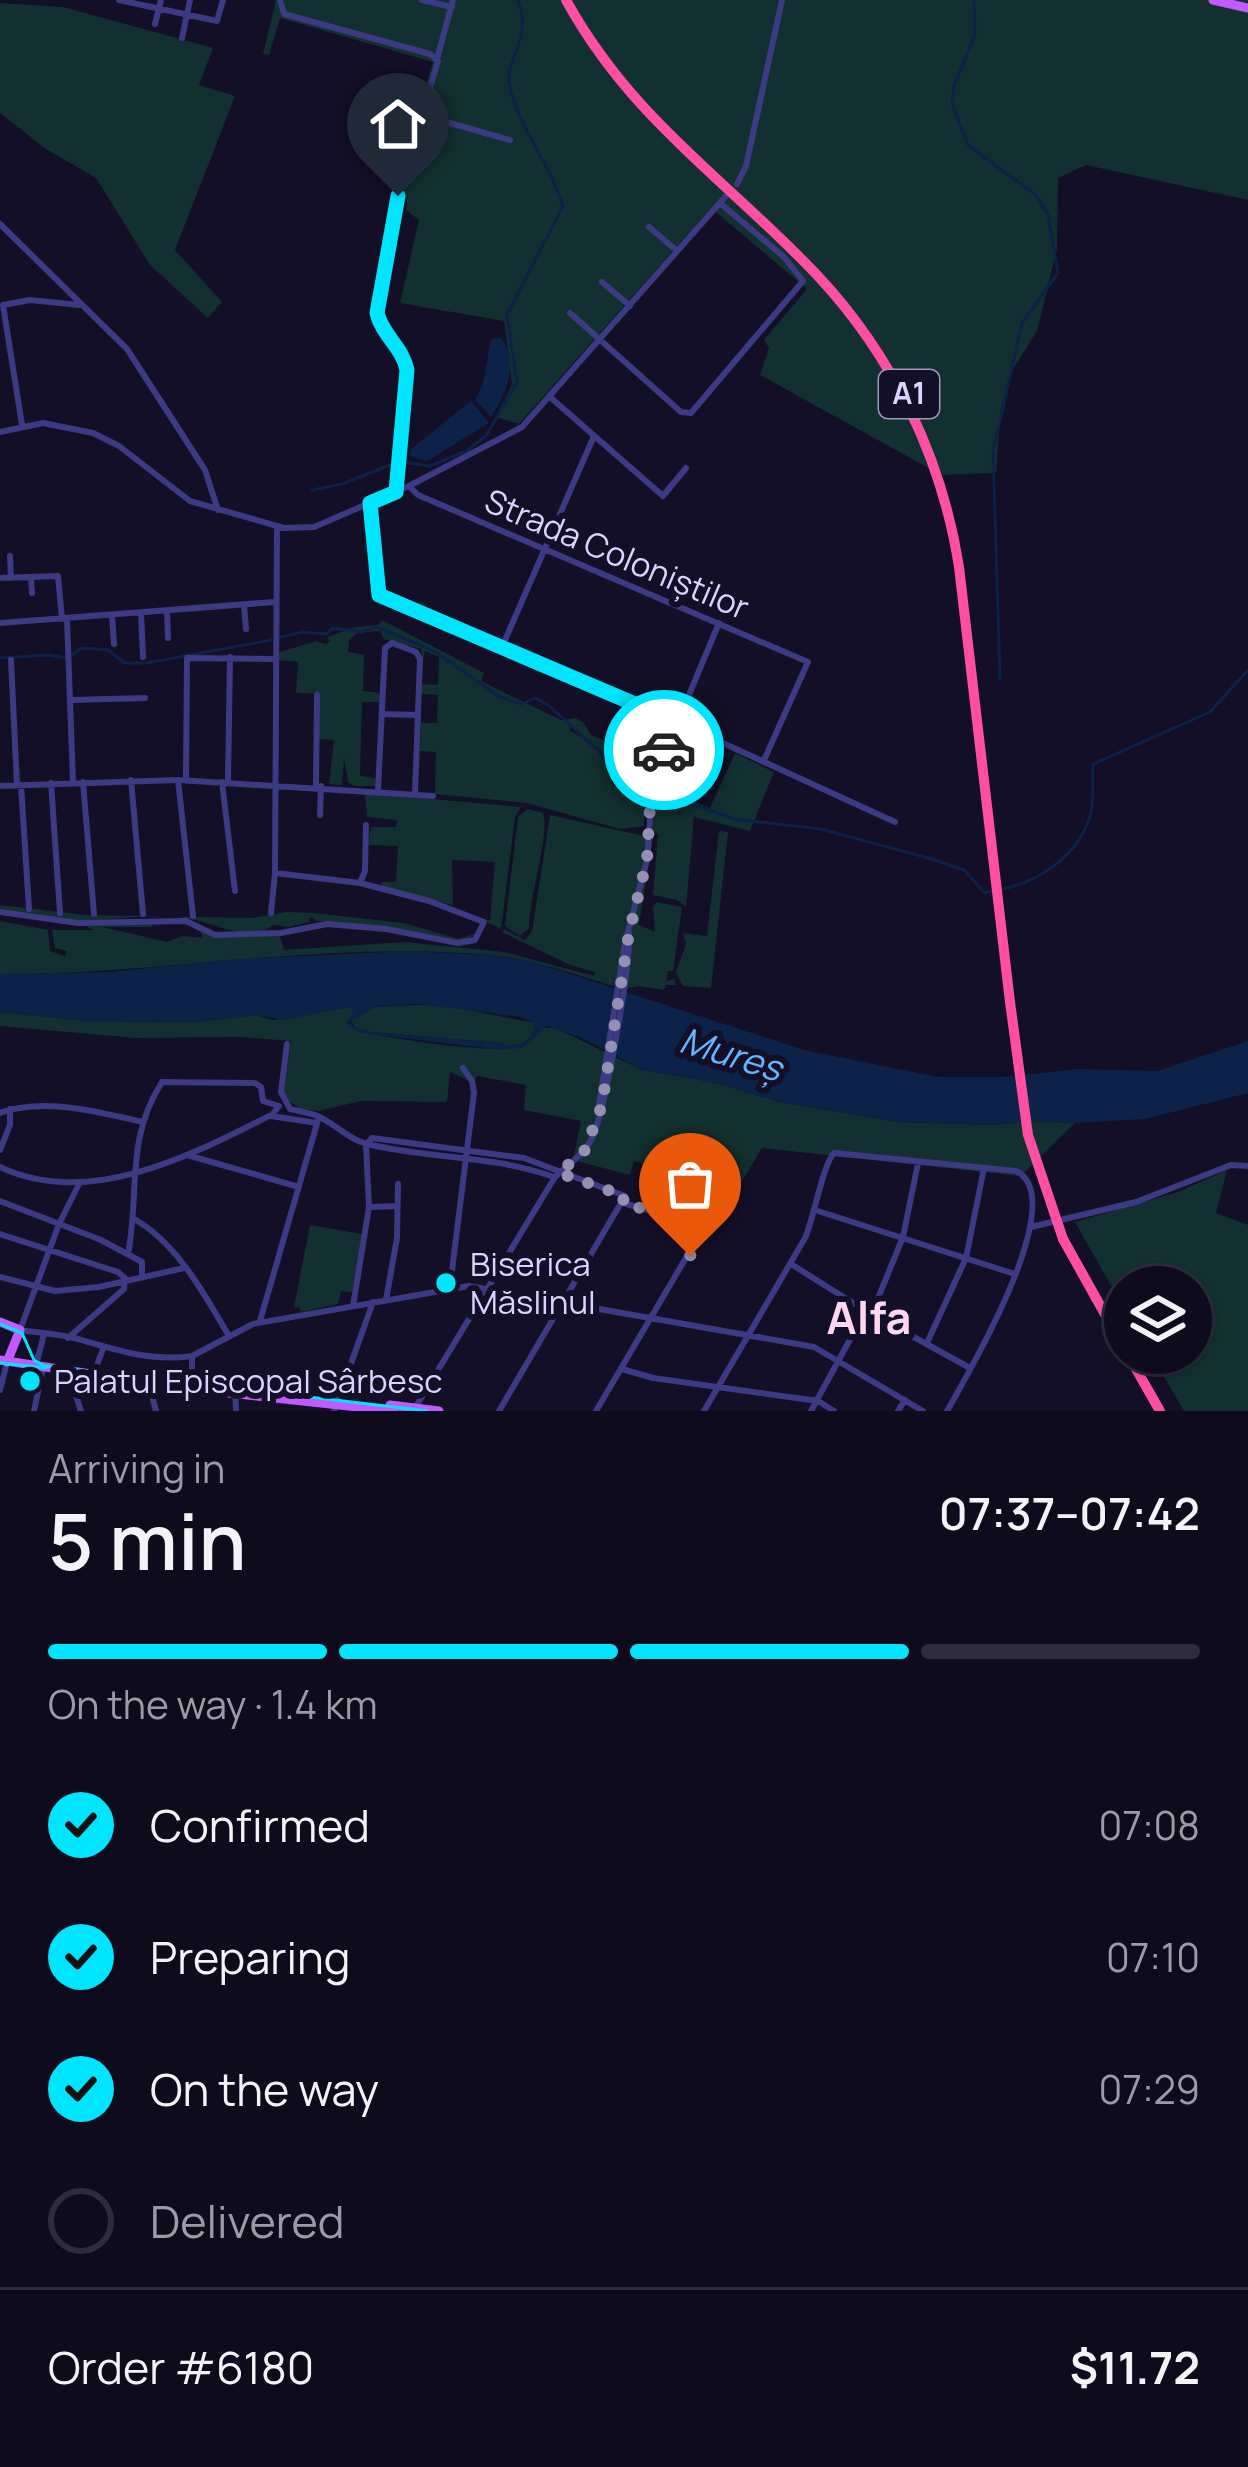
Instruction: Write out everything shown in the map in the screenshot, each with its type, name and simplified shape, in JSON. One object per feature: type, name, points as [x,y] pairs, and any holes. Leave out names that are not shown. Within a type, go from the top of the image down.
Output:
[{"type":"highway","name":"A1","points":[[569,0],[611,71],[659,128],[788,246],[841,302],[878,353],[913,416],[938,477],[958,556],[1029,1142],[1066,1238],[1104,1307]]},
{"type":"highway","name":"A1","points":[[1066,1238],[1104,1302]]},
{"type":"highway","name":"A1","points":[[1142,1374],[1163,1411]]},
{"type":"main road","points":[[1213,0],[1248,8]]},
{"type":"main road","points":[[0,1322],[20,1330],[3,1361],[235,1391]]},
{"type":"main road","points":[[148,1382],[394,1411]]},
{"type":"main road","points":[[337,1405],[439,1411]]},
{"type":"street","points":[[119,0],[160,4],[218,21],[223,0]]},
{"type":"street","points":[[182,38],[190,0]]},
{"type":"street","points":[[280,0],[284,14],[437,59]]},
{"type":"street","points":[[396,492],[407,370],[382,328],[377,305],[399,190],[453,3],[422,0]]},
{"type":"street","points":[[736,184],[746,166],[782,0]]},
{"type":"street","points":[[128,16],[132,1]]},
{"type":"street","points":[[155,24],[160,4]]},
{"type":"street","points":[[422,116],[510,140]]},
{"type":"street","points":[[0,432],[22,425],[57,424],[107,439],[183,497],[277,527],[314,527],[514,434],[550,397],[600,340],[630,306],[676,251],[722,200],[803,281],[690,414],[681,412],[600,340],[570,313]]},
{"type":"street","points":[[0,224],[115,334],[143,370],[205,470],[218,510]]},
{"type":"street","points":[[649,227],[676,251]]},
{"type":"street","points":[[602,282],[630,306]]},
{"type":"street","points":[[64,302],[68,290]]},
{"type":"street","points":[[22,425],[1,306],[30,300],[82,305]]},
{"type":"street","points":[[550,397],[664,496],[686,468]]},
{"type":"street","points":[[501,649],[594,436]]},
{"type":"street","name":"Strada Coloniștilor","points":[[409,486],[418,495],[808,662],[764,760]]},
{"type":"street","points":[[370,503],[377,590],[382,598],[677,722],[895,822]]},
{"type":"street","points":[[271,913],[277,874],[272,783],[277,527]]},
{"type":"street","points":[[10,556],[11,578]]},
{"type":"street","points":[[31,577],[32,593]]},
{"type":"street","points":[[0,578],[60,579],[94,914]]},
{"type":"street","points":[[0,623],[274,602]]},
{"type":"street","points":[[244,605],[246,629]]},
{"type":"street","points":[[166,610],[168,638]]},
{"type":"street","points":[[141,613],[143,657]]},
{"type":"street","points":[[112,616],[114,644]]},
{"type":"street","points":[[414,1410],[557,1175],[585,1150],[598,1116],[629,933],[647,860],[651,789],[719,623]]},
{"type":"street","points":[[378,790],[385,648],[392,643],[419,656],[415,794]]},
{"type":"street","points":[[230,657],[225,782],[235,891]]},
{"type":"street","points":[[193,916],[182,780],[187,658],[273,659]]},
{"type":"street","points":[[11,660],[29,909]]},
{"type":"street","points":[[317,695],[320,815]]},
{"type":"street","points":[[70,700],[145,698]]},
{"type":"street","points":[[382,714],[417,716]]},
{"type":"street","points":[[131,780],[143,914]]},
{"type":"street","points":[[0,785],[182,780],[433,796]]},
{"type":"street","points":[[51,783],[61,913]]},
{"type":"street","points":[[360,883],[365,824]]},
{"type":"street","points":[[0,912],[78,923],[187,921],[215,934],[280,934],[315,923],[386,929],[458,944],[472,942],[484,928],[482,921],[453,909],[360,883],[277,874]]},
{"type":"street","points":[[287,1044],[281,1099],[345,1135],[367,1144],[524,1158],[557,1175],[676,1218],[698,1239],[596,1411]]},
{"type":"street","points":[[450,1287],[474,1093],[463,1068]]},
{"type":"street","points":[[0,1167],[19,1176],[80,1182],[132,1174],[187,1155],[269,1116],[279,1106],[263,1101],[261,1087],[185,1079],[162,1082],[143,1122],[132,1174],[136,1220],[128,1254]]},
{"type":"street","points":[[0,1150],[10,1125],[10,1109]]},
{"type":"street","points":[[0,1113],[82,1109],[143,1122]]},
{"type":"street","points":[[269,1116],[318,1120]]},
{"type":"street","points":[[259,1322],[318,1120]]},
{"type":"street","points":[[352,1306],[369,1207],[367,1144]]},
{"type":"street","points":[[187,1155],[299,1187]]},
{"type":"street","points":[[704,1411],[791,1264],[817,1210],[830,1155],[1021,1172],[1032,1191],[1031,1228],[1015,1274],[946,1411]]},
{"type":"street","points":[[812,1411],[878,1297],[903,1238],[918,1163]]},
{"type":"street","points":[[1031,1228],[1136,1202],[1231,1165],[1248,1166]]},
{"type":"street","points":[[927,1343],[966,1258],[984,1168]]},
{"type":"street","points":[[80,1182],[59,1224],[20,1330],[152,1358],[192,1356],[259,1322],[450,1287],[814,1347],[923,1411]]},
{"type":"street","points":[[386,1300],[397,1238],[398,1184]]},
{"type":"street","points":[[499,1411],[623,1199]]},
{"type":"street","points":[[0,1201],[128,1254],[143,1264],[142,1277]]},
{"type":"street","points":[[369,1207],[397,1206]]},
{"type":"street","points":[[817,1210],[1015,1274]]},
{"type":"street","points":[[136,1220],[163,1239],[229,1336]]},
{"type":"street","points":[[0,1234],[118,1272],[126,1281]]},
{"type":"street","points":[[791,1264],[970,1368]]},
{"type":"street","points":[[0,1277],[35,1288],[86,1289],[184,1268]]},
{"type":"street","points":[[68,1337],[124,1289],[126,1281]]},
{"type":"street","points":[[337,1405],[373,1302]]},
{"type":"street","points":[[34,1411],[44,1334]]},
{"type":"street","points":[[94,1373],[103,1349]]},
{"type":"street","points":[[192,1356],[192,1384]]},
{"type":"street","points":[[1,1385],[3,1361]]},
{"type":"street","points":[[622,1369],[653,1378],[818,1401],[834,1411]]},
{"type":"street","points":[[67,1370],[81,1411]]},
{"type":"street","points":[[148,1382],[156,1411]]},
{"type":"street","points":[[235,1391],[236,1411]]},
{"type":"street","points":[[898,1411],[905,1400]]},
{"type":"green space","points":[[276,0],[1248,0],[1248,200],[1086,165],[1058,178],[1057,249],[1037,331],[1013,369],[1001,406],[996,473],[941,475],[760,375],[769,348],[764,340],[807,289],[711,208],[519,424],[496,417],[512,384],[504,321],[400,303],[419,220],[406,210],[407,200],[393,190],[433,62],[280,18],[269,55],[263,54]]},
{"type":"green space","points":[[0,3],[63,7],[213,48],[199,85],[235,96],[175,250],[222,302],[208,318],[150,265],[96,178],[46,149],[0,113]]},
{"type":"green space","points":[[382,620],[484,673],[481,681],[561,720],[575,718],[591,735],[655,762],[649,781],[642,785],[568,724],[645,791],[644,826],[620,829],[527,803],[435,794],[436,752],[420,751],[421,723],[437,723],[438,695],[421,694],[421,684],[438,685],[439,657],[425,651],[422,664],[421,649],[384,639],[380,631],[357,633],[349,640],[348,652],[364,655],[363,691],[381,693],[381,702],[362,702],[360,776],[375,778],[376,786],[348,782],[344,758],[342,785],[329,784],[334,740],[318,739],[319,694],[296,693],[298,662],[276,660],[277,653],[316,641],[326,644],[327,637]]},
{"type":"green space","points":[[735,753],[774,772],[750,831],[694,817],[686,907],[653,895],[658,834],[653,830],[655,785],[665,762],[670,764],[659,788],[710,808]]},
{"type":"green space","points":[[365,793],[521,807],[515,817],[501,929],[485,921],[490,920],[495,862],[452,860],[453,905],[380,887],[382,882],[396,882],[398,846],[368,845],[371,827],[396,827],[397,820],[367,817]]},
{"type":"green space","points":[[528,809],[543,813],[544,836],[529,928],[520,936],[505,926],[518,817]]},
{"type":"green space","points":[[550,815],[653,838],[639,925],[655,932],[656,902],[682,907],[673,971],[668,971],[666,981],[674,979],[676,985],[666,985],[664,990],[624,989],[524,960],[429,952],[0,974],[0,921],[48,930],[50,951],[65,956],[67,951],[55,948],[52,930],[94,930],[81,924],[150,922],[153,927],[102,927],[167,942],[182,936],[203,938],[198,926],[209,934],[280,936],[284,950],[404,942],[504,952],[594,976],[595,972],[502,932],[525,940],[532,931]]},
{"type":"green space","points":[[719,831],[728,832],[711,988],[683,986],[676,972],[686,944],[683,933],[707,936]]},
{"type":"green space","points":[[0,905],[86,915],[161,916],[57,919],[0,909]]},
{"type":"green space","points":[[314,913],[404,923],[459,939],[480,932],[464,941],[310,917],[309,922],[288,927],[273,925],[244,932],[164,916],[253,918]]},
{"type":"green space","points":[[437,1004],[535,1023],[534,1030],[528,1040],[512,1046],[370,1032],[355,1028],[350,1018],[347,1023],[348,1026],[363,1031],[384,1036],[508,1049],[524,1047],[541,1028],[556,1028],[642,1070],[717,1083],[780,1102],[897,1122],[1075,1123],[1021,1176],[762,1148],[733,1196],[657,1181],[660,1168],[634,1161],[630,1175],[573,1160],[581,1121],[524,1110],[526,1085],[477,1076],[474,1083],[450,1072],[447,1102],[361,1101],[318,1111],[301,1109],[283,1097],[291,1041],[136,1038],[0,1026],[0,1012],[90,1021],[195,1022],[257,1015],[273,1020],[355,1006],[352,1017],[376,1007]]},
{"type":"green space","points":[[1227,1170],[1216,1213],[1248,1225],[1248,1411],[1184,1411],[1162,1374],[1212,1374],[1212,1266],[1104,1266],[1104,1273],[1075,1222],[1178,1192]]},
{"type":"green space","points":[[310,1225],[362,1234],[352,1292],[341,1291],[338,1304],[301,1312],[294,1307]]},
{"type":"water","points":[[501,338],[510,367],[506,388],[491,417],[475,400],[491,339]]},
{"type":"water","points":[[471,401],[489,423],[427,461],[410,456],[410,450]]},
{"type":"water","name":"Mureș","points":[[407,951],[494,955],[534,962],[804,1050],[938,1077],[1005,1077],[1078,1069],[1157,1071],[1248,1041],[1248,1093],[1145,1119],[996,1125],[897,1122],[780,1102],[717,1083],[642,1070],[584,1039],[547,1026],[524,1047],[502,1050],[361,1033],[347,1025],[355,1006],[283,1020],[257,1015],[195,1022],[90,1021],[0,1012],[0,974],[110,972],[237,959]],"holes":[[[419,1004],[520,1017],[535,1024],[534,1031],[528,1040],[512,1046],[370,1032],[355,1028],[350,1021],[376,1007]]]},
{"type":"waterway","points":[[403,462],[430,466],[466,451],[486,436],[517,382],[507,315],[563,206],[519,115],[509,83],[521,37],[518,0]]},
{"type":"waterway","points":[[974,0],[975,35],[954,86],[952,104],[968,145],[1036,195],[1048,215],[1058,273],[1022,323],[994,447]]},
{"type":"waterway","points":[[993,452],[1000,679]]},
{"type":"waterway","points":[[312,490],[395,463]]},
{"type":"waterway","points":[[277,638],[302,632],[326,634],[333,628],[361,632],[377,627],[434,651],[500,697],[522,704],[535,698],[548,705],[636,784],[734,819],[821,829],[932,859],[964,870],[985,893],[992,891]]},
{"type":"waterway","points":[[72,655],[82,648],[108,650],[125,663],[147,663],[271,640]]},
{"type":"waterway","points":[[0,658],[65,658]]},
{"type":"waterway","points":[[1001,889],[1041,874],[1074,846],[1090,816],[1093,764],[1210,712],[1248,670]]},
{"type":"tram line","points":[[0,1324],[22,1333],[34,1360],[44,1366],[428,1411]]},
{"type":"tram line","points":[[0,1363],[46,1368]]},
{"type":"way so far","points":[[664,750],[651,787],[647,860],[629,933],[602,1105],[585,1150],[559,1173],[625,1196],[622,1203],[676,1218],[698,1239],[690,1256]]},
{"type":"place","name":"Biserica Măslinul","points":[[446,1283]]},
{"type":"place","name":"Palatul Episcopal Sârbesc","points":[[30,1381]]},
{"type":"district","name":"Alfa","points":[[869,1318]]},
{"type":"route","points":[[398,196],[377,313],[407,370],[396,492],[370,503],[379,595],[677,722],[664,750]]}]
